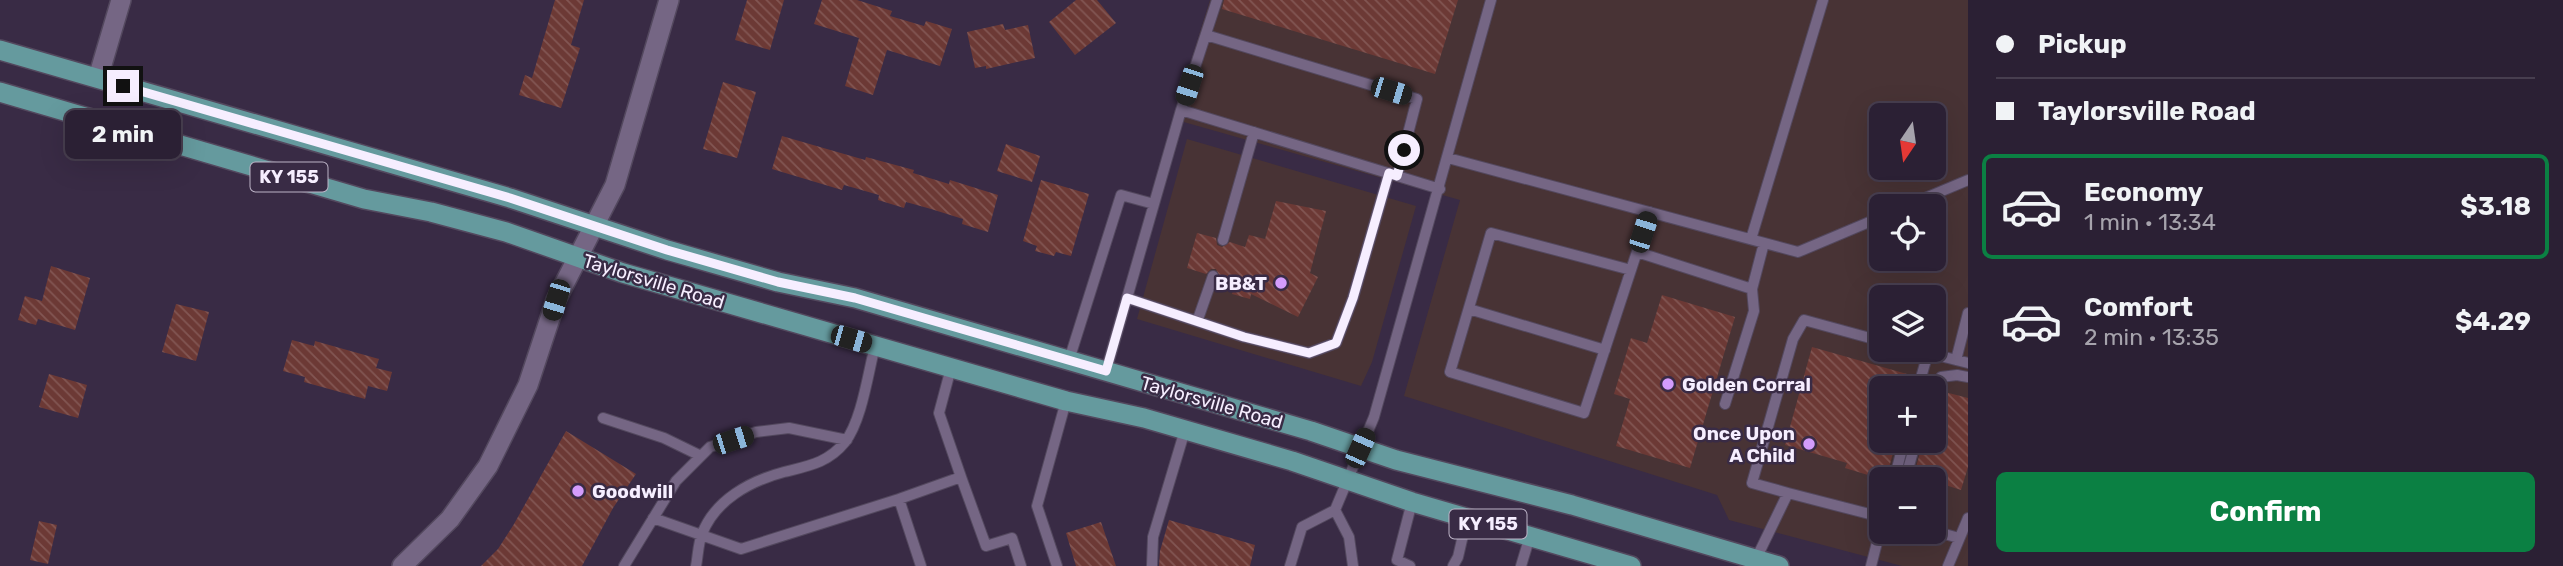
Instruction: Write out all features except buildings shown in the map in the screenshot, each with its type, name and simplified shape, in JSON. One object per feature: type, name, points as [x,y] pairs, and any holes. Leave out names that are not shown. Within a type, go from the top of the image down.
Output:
[{"type":"main road","name":"Taylorsville Road","points":[[0,50],[510,198],[667,250],[778,282],[855,298],[1311,430],[1396,460],[1572,505],[1779,566]]},
{"type":"main road","name":"Taylorsville Road","points":[[0,92],[364,199],[431,212],[506,232],[622,273],[1066,401],[1144,418],[1619,564]]},
{"type":"street","points":[[98,78],[121,0]]},
{"type":"street","points":[[402,566],[450,519],[488,466],[528,385],[556,300],[615,185],[669,0]]},
{"type":"lane","points":[[1106,371],[1181,110],[1217,0]]},
{"type":"lane","points":[[1290,566],[1302,527],[1335,510],[1374,418],[1492,0]]},
{"type":"lane","points":[[1751,239],[1823,0]]},
{"type":"lane","points":[[1127,298],[1198,319],[1244,337],[1309,353],[1336,343],[1418,99],[1206,35]]},
{"type":"lane","points":[[1181,110],[1440,189]]},
{"type":"lane","points":[[1223,240],[1254,132]]},
{"type":"lane","points":[[1448,158],[1798,252],[1869,222]]},
{"type":"lane","points":[[1935,194],[1968,180]]},
{"type":"lane","points":[[1069,360],[1121,195],[1154,204]]},
{"type":"lane","points":[[1631,270],[1492,233],[1450,372],[1584,413],[1605,350],[1650,212]]},
{"type":"lane","points":[[1726,404],[1754,311],[1752,289],[1764,243]]},
{"type":"lane","points":[[1637,252],[1752,289]]},
{"type":"lane","points":[[1198,319],[1213,276]]},
{"type":"lane","points":[[1469,309],[1605,350]]},
{"type":"lane","points":[[1956,360],[1968,313]]},
{"type":"lane","points":[[1869,338],[1804,320],[1793,339],[1752,483],[1869,514]]},
{"type":"lane","points":[[696,566],[701,536],[711,517],[726,500],[743,488],[782,472],[811,466],[832,456],[847,440],[862,397],[875,346]]},
{"type":"lane","points":[[1946,358],[1968,363]]},
{"type":"lane","points":[[951,368],[939,413],[961,477],[986,546],[1012,538],[1021,566]]},
{"type":"lane","points":[[1946,376],[1968,377]]},
{"type":"lane","points":[[1057,566],[1037,506],[1066,401]]},
{"type":"lane","points":[[603,418],[664,439],[701,456]]},
{"type":"lane","points":[[624,566],[676,481],[710,447],[756,432],[789,428],[847,440]]},
{"type":"lane","points":[[1152,566],[1153,537],[1185,430]]},
{"type":"lane","points":[[653,518],[741,549],[961,477]]},
{"type":"lane","points":[[1756,559],[1788,493]]},
{"type":"lane","points":[[899,499],[921,566]]},
{"type":"lane","points":[[1410,566],[1397,560],[1412,502]]},
{"type":"lane","points":[[1335,510],[1349,537],[1353,566]]},
{"type":"lane","points":[[1453,566],[1458,557],[1466,518]]},
{"type":"lane","points":[[1948,566],[1968,518]]},
{"type":"lane","points":[[1946,534],[1959,538]]},
{"type":"lane","points":[[1521,566],[1530,536]]},
{"type":"lane","points":[[1871,566],[1877,544]]},
{"type":"shaded area","points":[[1210,0],[1968,0],[1968,566],[1902,566],[1729,520],[1717,495],[1404,396],[1460,200],[1173,119]]},
{"type":"shaded area","points":[[1187,139],[1416,206],[1372,362],[1361,386],[1137,319]]},
{"type":"place","name":"BB&T","points":[[1281,283]]},
{"type":"place","name":"Golden Corral","points":[[1668,384]]},
{"type":"place","name":"Once Upon A Child","points":[[1809,444]]},
{"type":"place","name":"Goodwill","points":[[578,491]]},
{"type":"route","points":[[123,86],[510,198],[667,250],[778,282],[855,298],[1106,371],[1127,298],[1198,319],[1244,337],[1309,353],[1336,343],[1353,298],[1389,173],[1397,176],[1404,150]]}]
